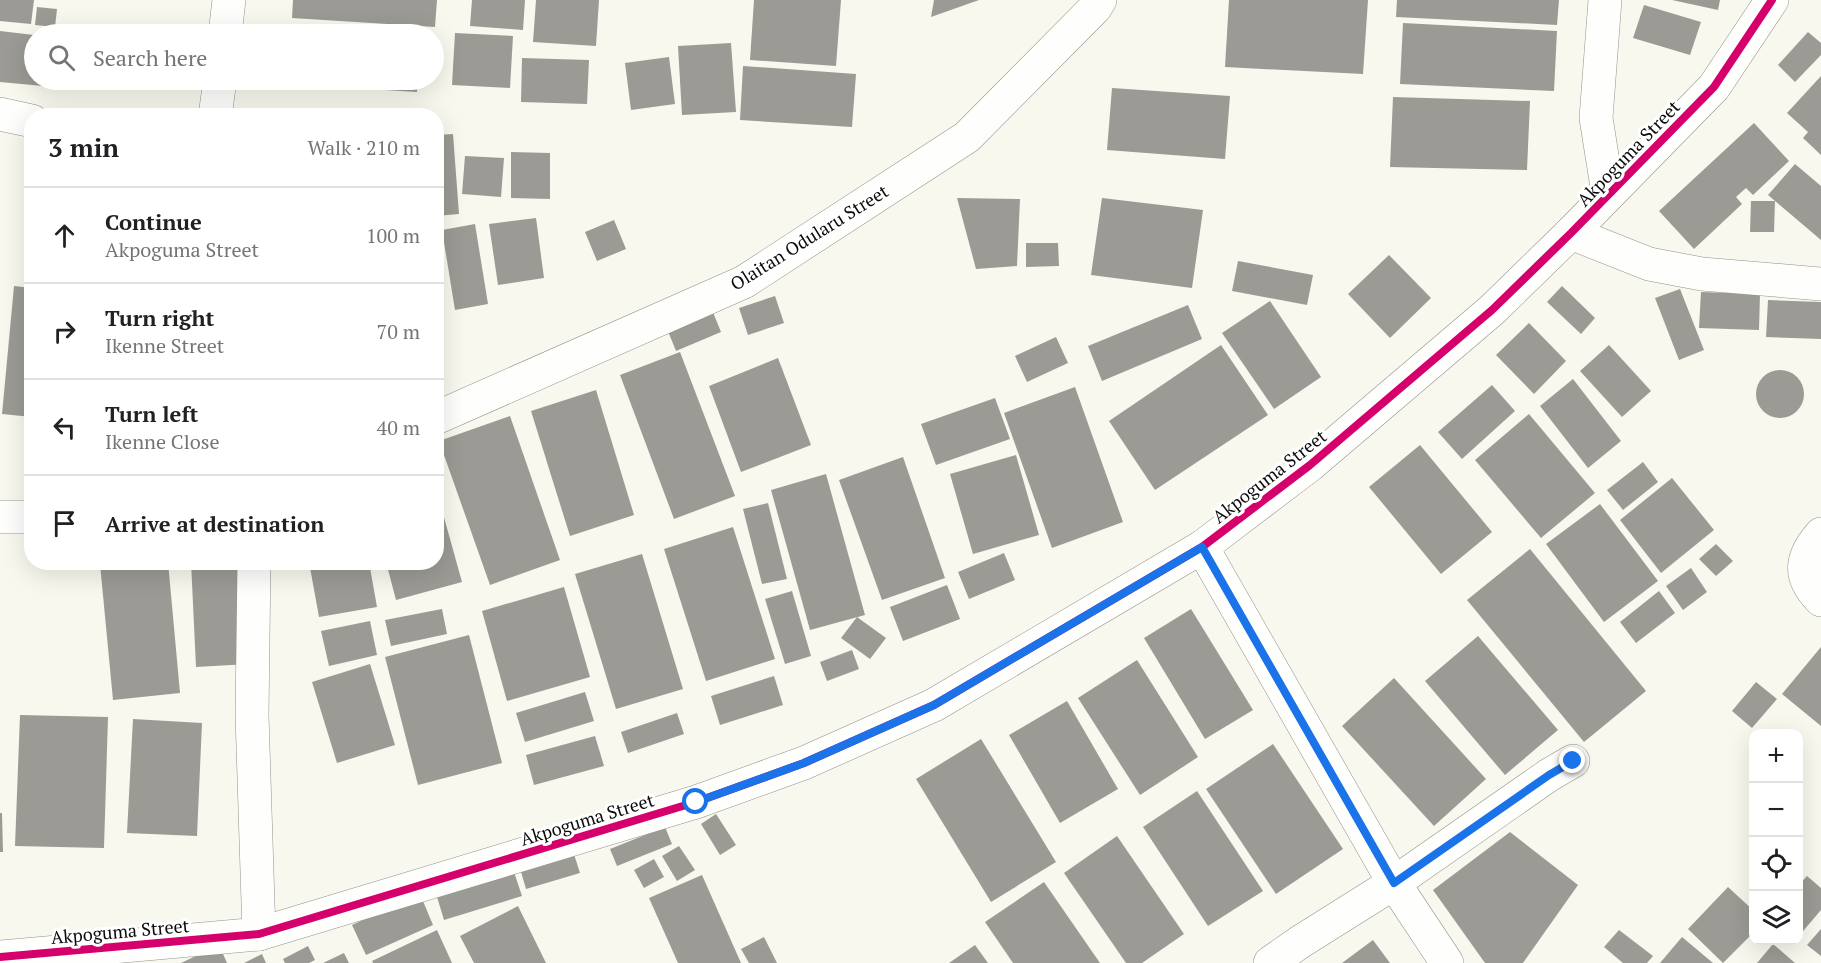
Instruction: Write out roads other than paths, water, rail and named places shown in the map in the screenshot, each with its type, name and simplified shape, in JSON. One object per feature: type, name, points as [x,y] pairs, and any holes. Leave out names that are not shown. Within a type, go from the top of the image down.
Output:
[{"type":"street","points":[[226,24],[229,0]]},
{"type":"street","name":"Olaitan Odularu Street","points":[[444,414],[744,282],[967,137],[1095,8],[1100,0]]},
{"type":"street","points":[[1605,0],[1596,118],[1608,193]]},
{"type":"street","name":"Akpoguma Street","points":[[0,957],[259,934],[696,802],[804,763],[934,705],[1202,547],[1310,465],[1474,326],[1571,233],[1714,87],[1772,0]]},
{"type":"street","points":[[216,108],[219,90]]},
{"type":"street","points":[[0,114],[24,119]]},
{"type":"street","points":[[1571,233],[1649,264],[1702,274],[1821,284]]},
{"type":"street","points":[[0,517],[24,517]]},
{"type":"street","points":[[1821,534],[1810,547],[1803,565],[1809,588],[1821,600]]},
{"type":"street","points":[[1202,547],[1394,883],[1447,963]]},
{"type":"street","points":[[254,570],[252,715],[259,934]]},
{"type":"street","points":[[1270,963],[1394,883],[1549,775],[1573,761]]}]
